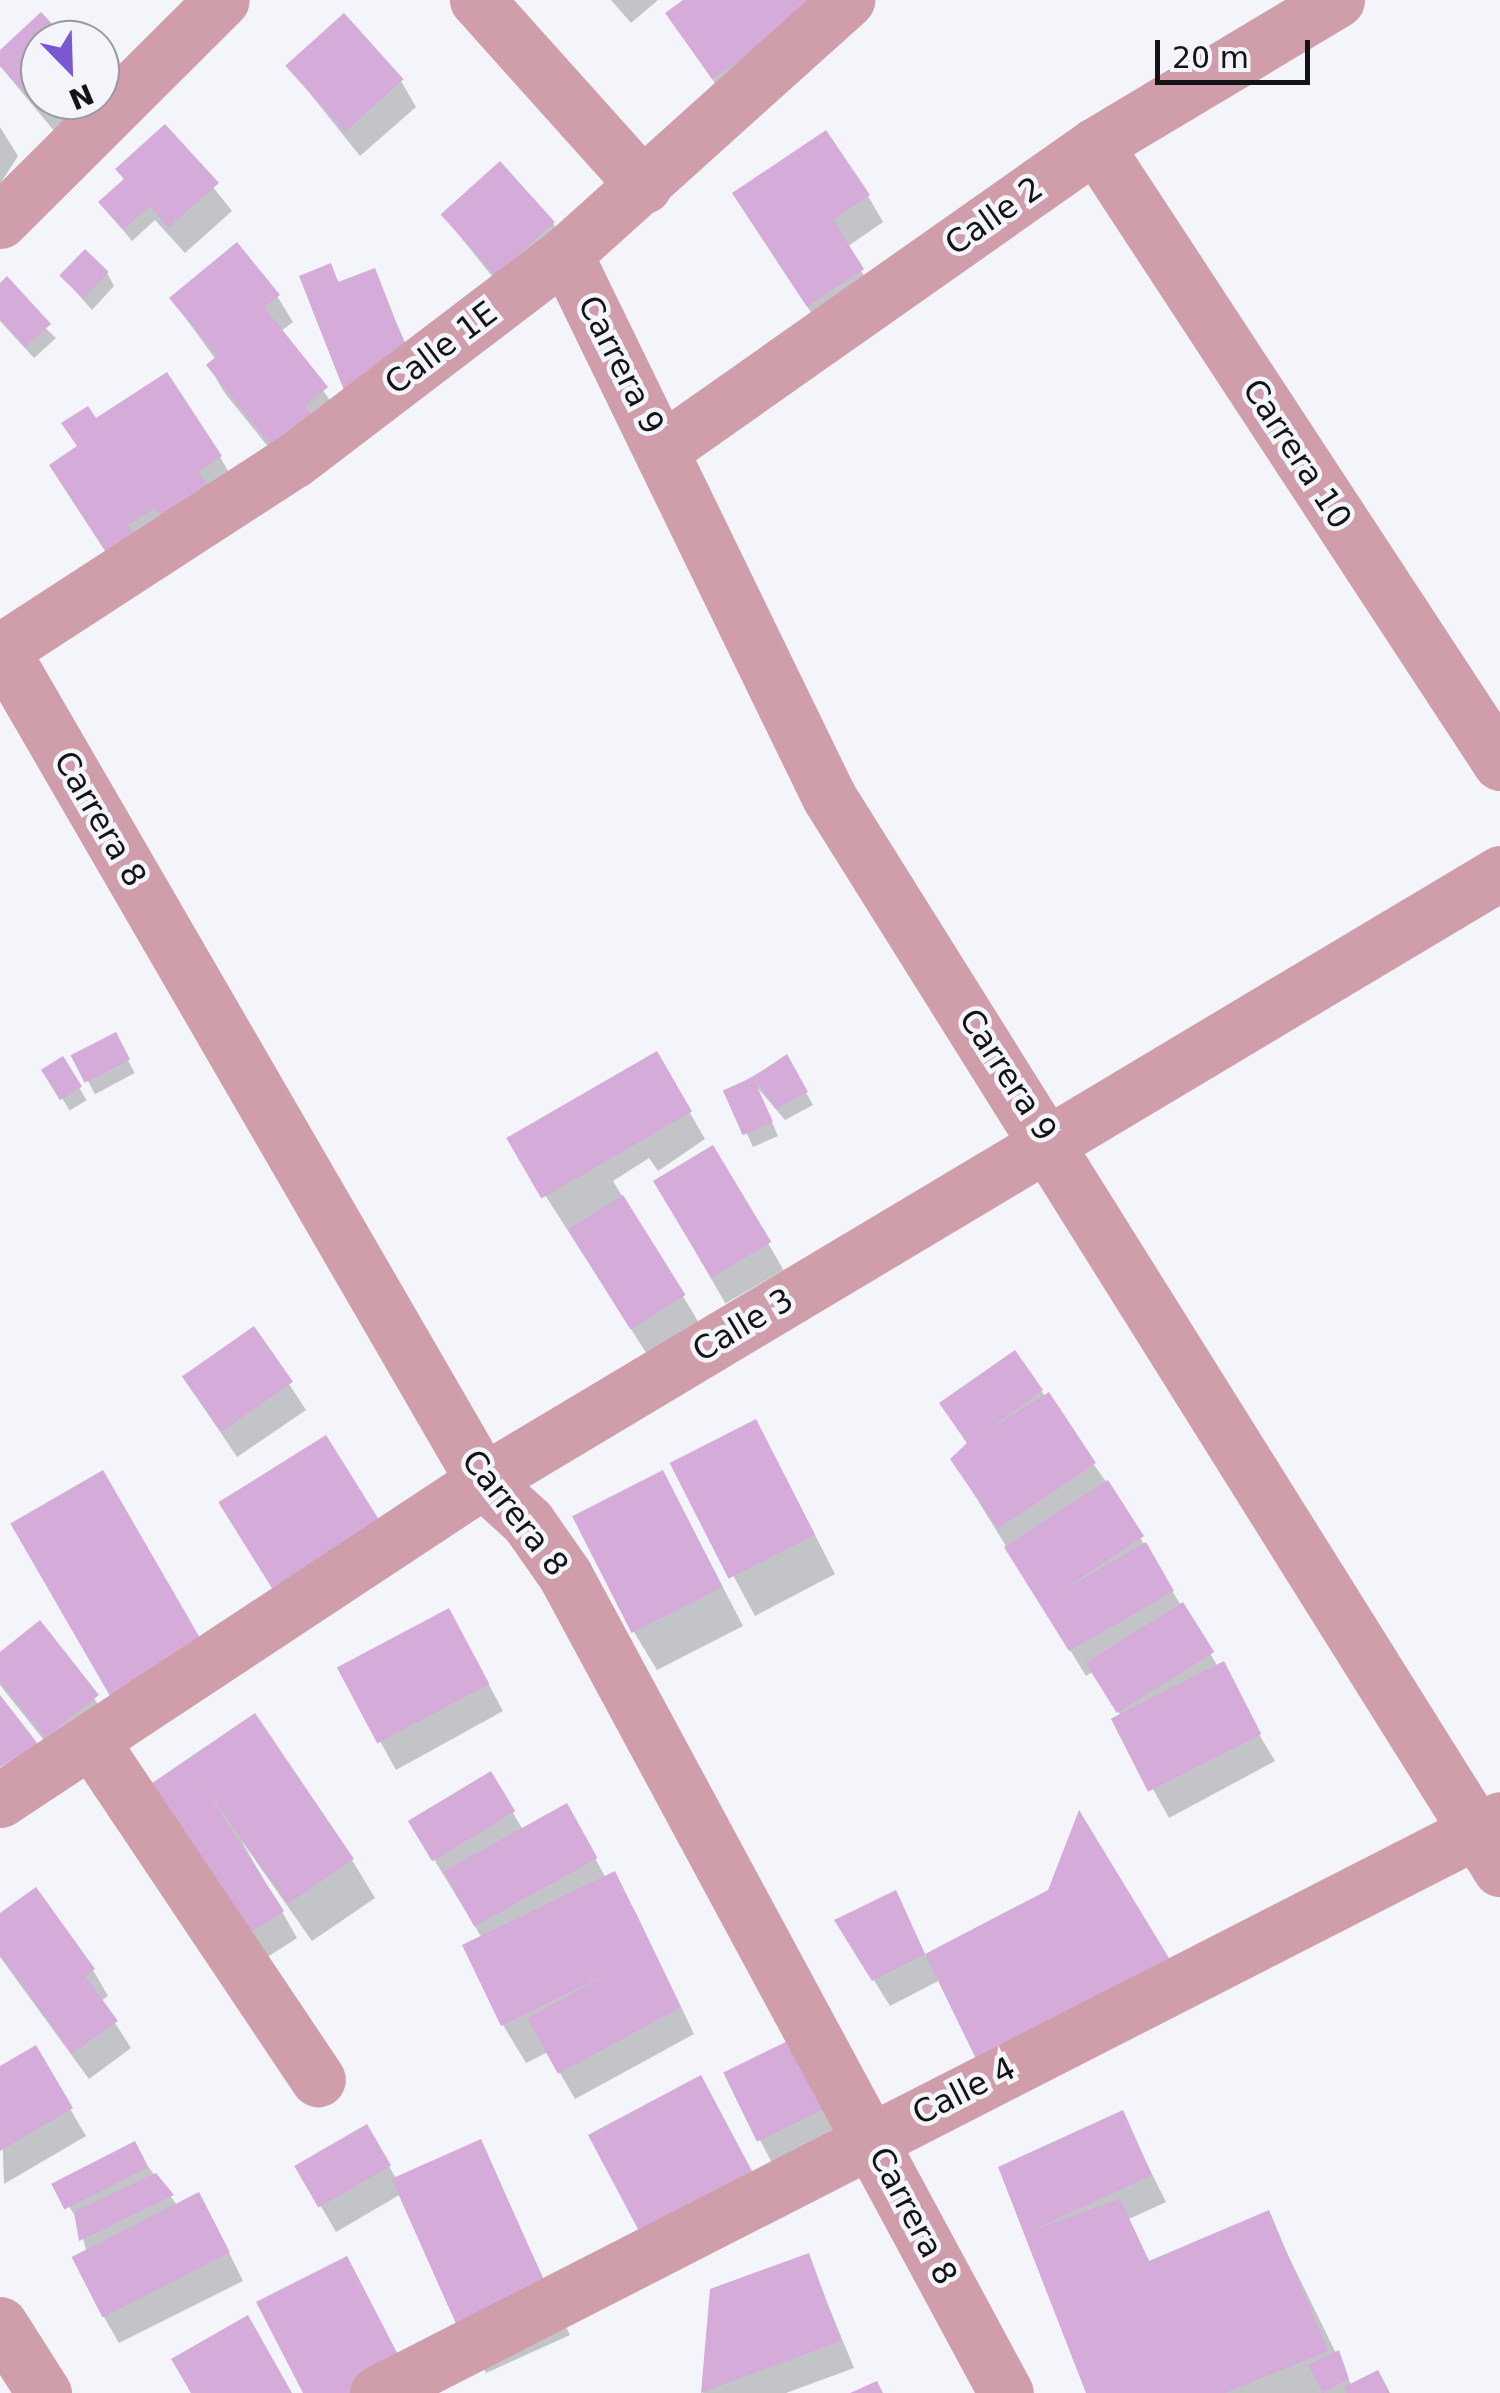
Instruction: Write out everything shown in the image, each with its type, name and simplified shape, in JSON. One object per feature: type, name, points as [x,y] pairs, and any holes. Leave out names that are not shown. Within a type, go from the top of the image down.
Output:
[{"type":"street","points":[[0,220],[222,0]]},
{"type":"street","points":[[477,0],[644,186]]},
{"type":"street","name":"Calle 1E","points":[[1,649],[293,461],[566,254],[847,0]]},
{"type":"street","name":"Calle 2","points":[[663,450],[1094,146],[1337,0]]},
{"type":"street","name":"Carrera 10","points":[[1094,146],[1500,763]]},
{"type":"street","name":"Carrera 9","points":[[566,254],[829,797],[1492,1840]]},
{"type":"street","name":"Carrera 8","points":[[1,649],[482,1481],[528,1522],[565,1575],[872,2137],[1006,2393]]},
{"type":"street","name":"Calle 3","points":[[0,1800],[482,1481],[1500,874]]},
{"type":"street","points":[[92,1742],[318,2079]]},
{"type":"street","name":"Calle 4","points":[[377,2393],[872,2137],[1492,1840]]},
{"type":"street","points":[[0,2324],[44,2393]]},
{"type":"building","points":[[683,0],[832,0],[712,79],[665,13]]},
{"type":"building","points":[[41,12],[48,20],[32,20]]},
{"type":"building","points":[[344,13],[404,79],[345,132],[285,66]]},
{"type":"building","points":[[20,31],[20,88],[0,66],[0,50]]},
{"type":"building","points":[[165,124],[219,183],[168,228],[150,206],[123,230],[98,202],[124,179],[115,169]]},
{"type":"building","points":[[826,130],[870,195],[833,220],[864,269],[807,307],[732,193]]},
{"type":"building","points":[[500,161],[555,222],[495,275],[441,215]]},
{"type":"building","points":[[237,242],[280,295],[264,307],[328,387],[305,406],[317,421],[278,454],[206,365],[217,356],[169,298]]},
{"type":"building","points":[[85,249],[109,272],[83,299],[59,276]]},
{"type":"building","points":[[331,263],[338,282],[375,268],[413,366],[345,393],[299,276]]},
{"type":"building","points":[[7,276],[51,324],[25,347],[0,319],[0,283]]},
{"type":"building","points":[[167,372],[222,456],[198,472],[214,494],[167,525],[155,508],[128,525],[136,536],[107,554],[49,465],[77,446],[61,423],[88,406],[96,418]]},
{"type":"building","points":[[116,1032],[130,1060],[85,1083],[71,1055]]},
{"type":"building","points":[[657,1051],[692,1112],[541,1199],[506,1138]]},
{"type":"building","points":[[787,1054],[808,1092],[776,1109],[753,1077]]},
{"type":"building","points":[[63,1056],[82,1087],[60,1100],[41,1070]]},
{"type":"building","points":[[753,1077],[773,1122],[743,1135],[723,1090]]},
{"type":"building","points":[[713,1145],[771,1242],[711,1278],[653,1181]]},
{"type":"building","points":[[623,1195],[686,1295],[630,1330],[568,1229]]},
{"type":"building","points":[[254,1326],[293,1382],[221,1432],[182,1376]]},
{"type":"building","points":[[1015,1350],[1043,1390],[982,1434],[1049,1392],[1096,1463],[998,1529],[950,1459],[967,1443],[939,1403]]},
{"type":"building","points":[[756,1419],[815,1535],[729,1579],[670,1463]]},
{"type":"building","points":[[326,1435],[382,1524],[274,1591],[218,1502]]},
{"type":"building","points":[[103,1470],[204,1644],[111,1698],[10,1524]]},
{"type":"building","points":[[663,1470],[722,1587],[632,1633],[572,1516]]},
{"type":"building","points":[[1108,1480],[1144,1536],[1058,1593],[1146,1542],[1174,1591],[1069,1651],[1004,1547]]},
{"type":"building","points":[[1183,1602],[1214,1652],[1117,1713],[1085,1663]]},
{"type":"building","points":[[449,1608],[489,1684],[377,1744],[337,1668]]},
{"type":"building","points":[[40,1620],[99,1695],[45,1738],[0,1682],[0,1652]]},
{"type":"building","points":[[1224,1661],[1261,1734],[1148,1792],[1111,1719]]},
{"type":"building","points":[[0,1695],[38,1744],[0,1767]]},
{"type":"building","points":[[255,1713],[354,1859],[288,1904],[202,1784],[284,1911],[232,1944],[136,1794]]},
{"type":"building","points":[[491,1771],[515,1811],[432,1861],[408,1821]]},
{"type":"building","points":[[567,1803],[598,1858],[474,1926],[444,1871]]},
{"type":"building","points":[[1079,1810],[1175,1968],[978,2063],[925,1954],[1048,1890]]},
{"type":"building","points":[[615,1871],[681,2007],[558,2074],[527,2018],[614,1971],[501,2026],[462,1945]]},
{"type":"building","points":[[36,1887],[95,1969],[85,1976],[118,2021],[72,2054],[0,1955],[0,1913]]},
{"type":"building","points":[[896,1890],[925,1954],[872,1981],[834,1920]]},
{"type":"building","points":[[796,2037],[830,2106],[757,2142],[723,2073]]},
{"type":"building","points":[[36,2045],[73,2108],[0,2151],[0,2066]]},
{"type":"building","points":[[701,2075],[755,2176],[642,2236],[588,2135]]},
{"type":"building","points":[[1123,2110],[1152,2175],[1033,2230],[1120,2199],[1149,2261],[1269,2210],[1328,2351],[1225,2393],[1086,2393],[998,2167]]},
{"type":"building","points":[[367,2124],[391,2166],[318,2208],[294,2166]]},
{"type":"building","points":[[481,2139],[551,2295],[461,2335],[391,2179]]},
{"type":"building","points":[[135,2141],[148,2167],[64,2210],[51,2184]]},
{"type":"building","points":[[156,2173],[174,2195],[79,2241],[74,2212]]},
{"type":"building","points":[[199,2192],[230,2253],[102,2318],[72,2257]]},
{"type":"building","points":[[809,2253],[841,2341],[701,2393],[710,2289]]},
{"type":"building","points":[[347,2256],[405,2368],[357,2393],[303,2393],[256,2302]]},
{"type":"building","points":[[248,2315],[292,2393],[191,2393],[171,2359]]},
{"type":"building","points":[[1339,2350],[1349,2379],[1323,2393],[1308,2365]]},
{"type":"building","points":[[1378,2370],[1390,2393],[1347,2393],[1344,2387]]},
{"type":"building","points":[[877,2381],[883,2393],[850,2393]]}]
